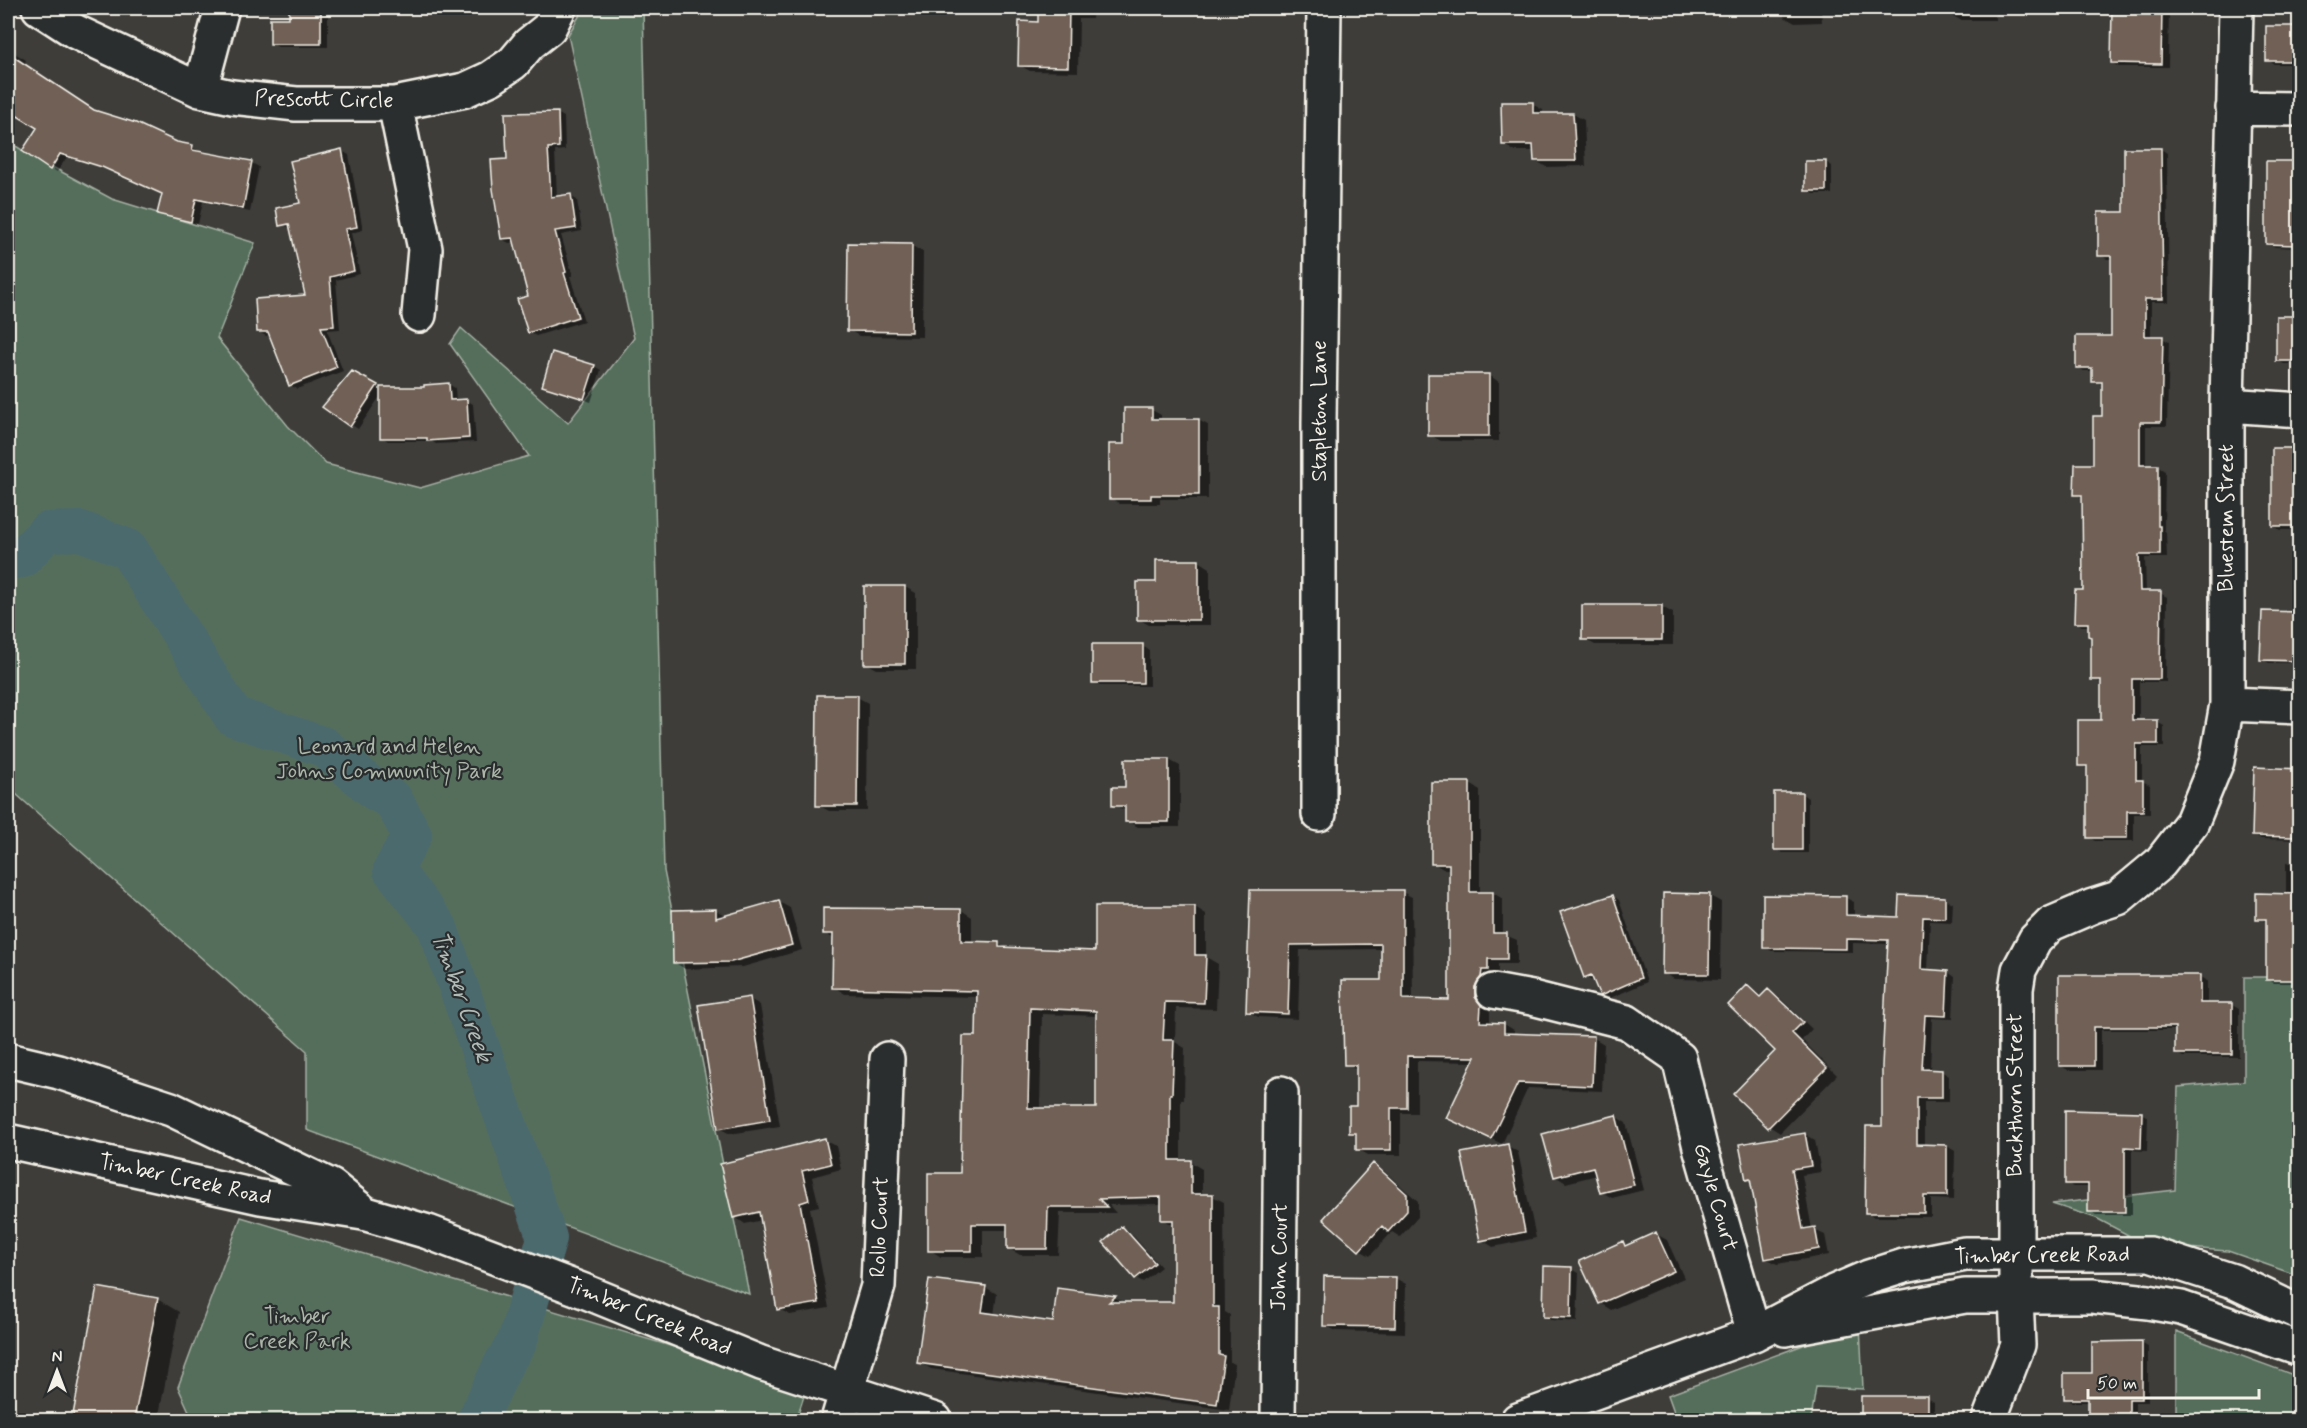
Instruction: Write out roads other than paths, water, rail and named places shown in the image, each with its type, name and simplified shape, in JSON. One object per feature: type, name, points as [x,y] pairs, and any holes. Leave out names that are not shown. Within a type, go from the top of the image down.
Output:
[{"type":"street","name":"Prescott Circle","points":[[39,8],[75,32],[200,90],[232,97],[296,104],[395,104],[465,90],[491,78],[513,63],[529,44],[549,28],[559,8]]},
{"type":"street","points":[[200,90],[222,8]]},
{"type":"street","name":"Stapleton Lane","points":[[1319,814],[1319,423],[1324,8]]},
{"type":"street","name":"Bluestem Street","points":[[2035,940],[2051,924],[2092,906],[2118,898],[2160,863],[2192,822],[2217,761],[2227,704],[2227,405],[2236,8]]},
{"type":"street","points":[[395,104],[425,249],[419,315]]},
{"type":"street","points":[[2233,108],[2300,109]]},
{"type":"street","points":[[2227,405],[2300,410]]},
{"type":"street","points":[[2227,704],[2300,708]]},
{"type":"street","name":"Buckthorn Street","points":[[1989,1420],[2018,1345],[2016,989],[2019,970],[2035,940]]},
{"type":"street","name":"Gayle Court","points":[[1492,991],[1533,998],[1627,1022],[1678,1058],[1700,1147],[1754,1334]]},
{"type":"street","name":"Rollo Court","points":[[842,1406],[878,1286],[887,1059]]},
{"type":"street","name":"Timber Creek Road","points":[[8,1060],[59,1072],[171,1109],[331,1186],[363,1213]]},
{"type":"street","name":"John Court","points":[[1278,1420],[1281,1094]]},
{"type":"street","name":"Timber Creek Road","points":[[8,1141],[260,1197],[363,1213],[428,1232],[761,1362],[842,1406],[935,1420]]},
{"type":"street","name":"Timber Creek Road","points":[[1518,1420],[1754,1334],[1834,1292],[1869,1277],[1904,1266],[1965,1254],[2150,1254],[2233,1281],[2300,1313]]},
{"type":"street","name":"Timber Creek Road","points":[[1754,1334],[1965,1296],[2092,1296],[2181,1308],[2300,1350]]},
{"type":"waterway","name":"Timber Creek","points":[[8,560],[22,558],[47,532],[81,531],[128,549],[233,716],[324,747],[376,791],[393,800],[412,835],[393,870],[437,926],[547,1238],[517,1342],[504,1363],[477,1420]]},
{"type":"park label","name":"Leonard and Helen Johns Community Park","points":[[389,760]]},
{"type":"park label","name":"Timber Creek Park","points":[[297,1330]]}]
